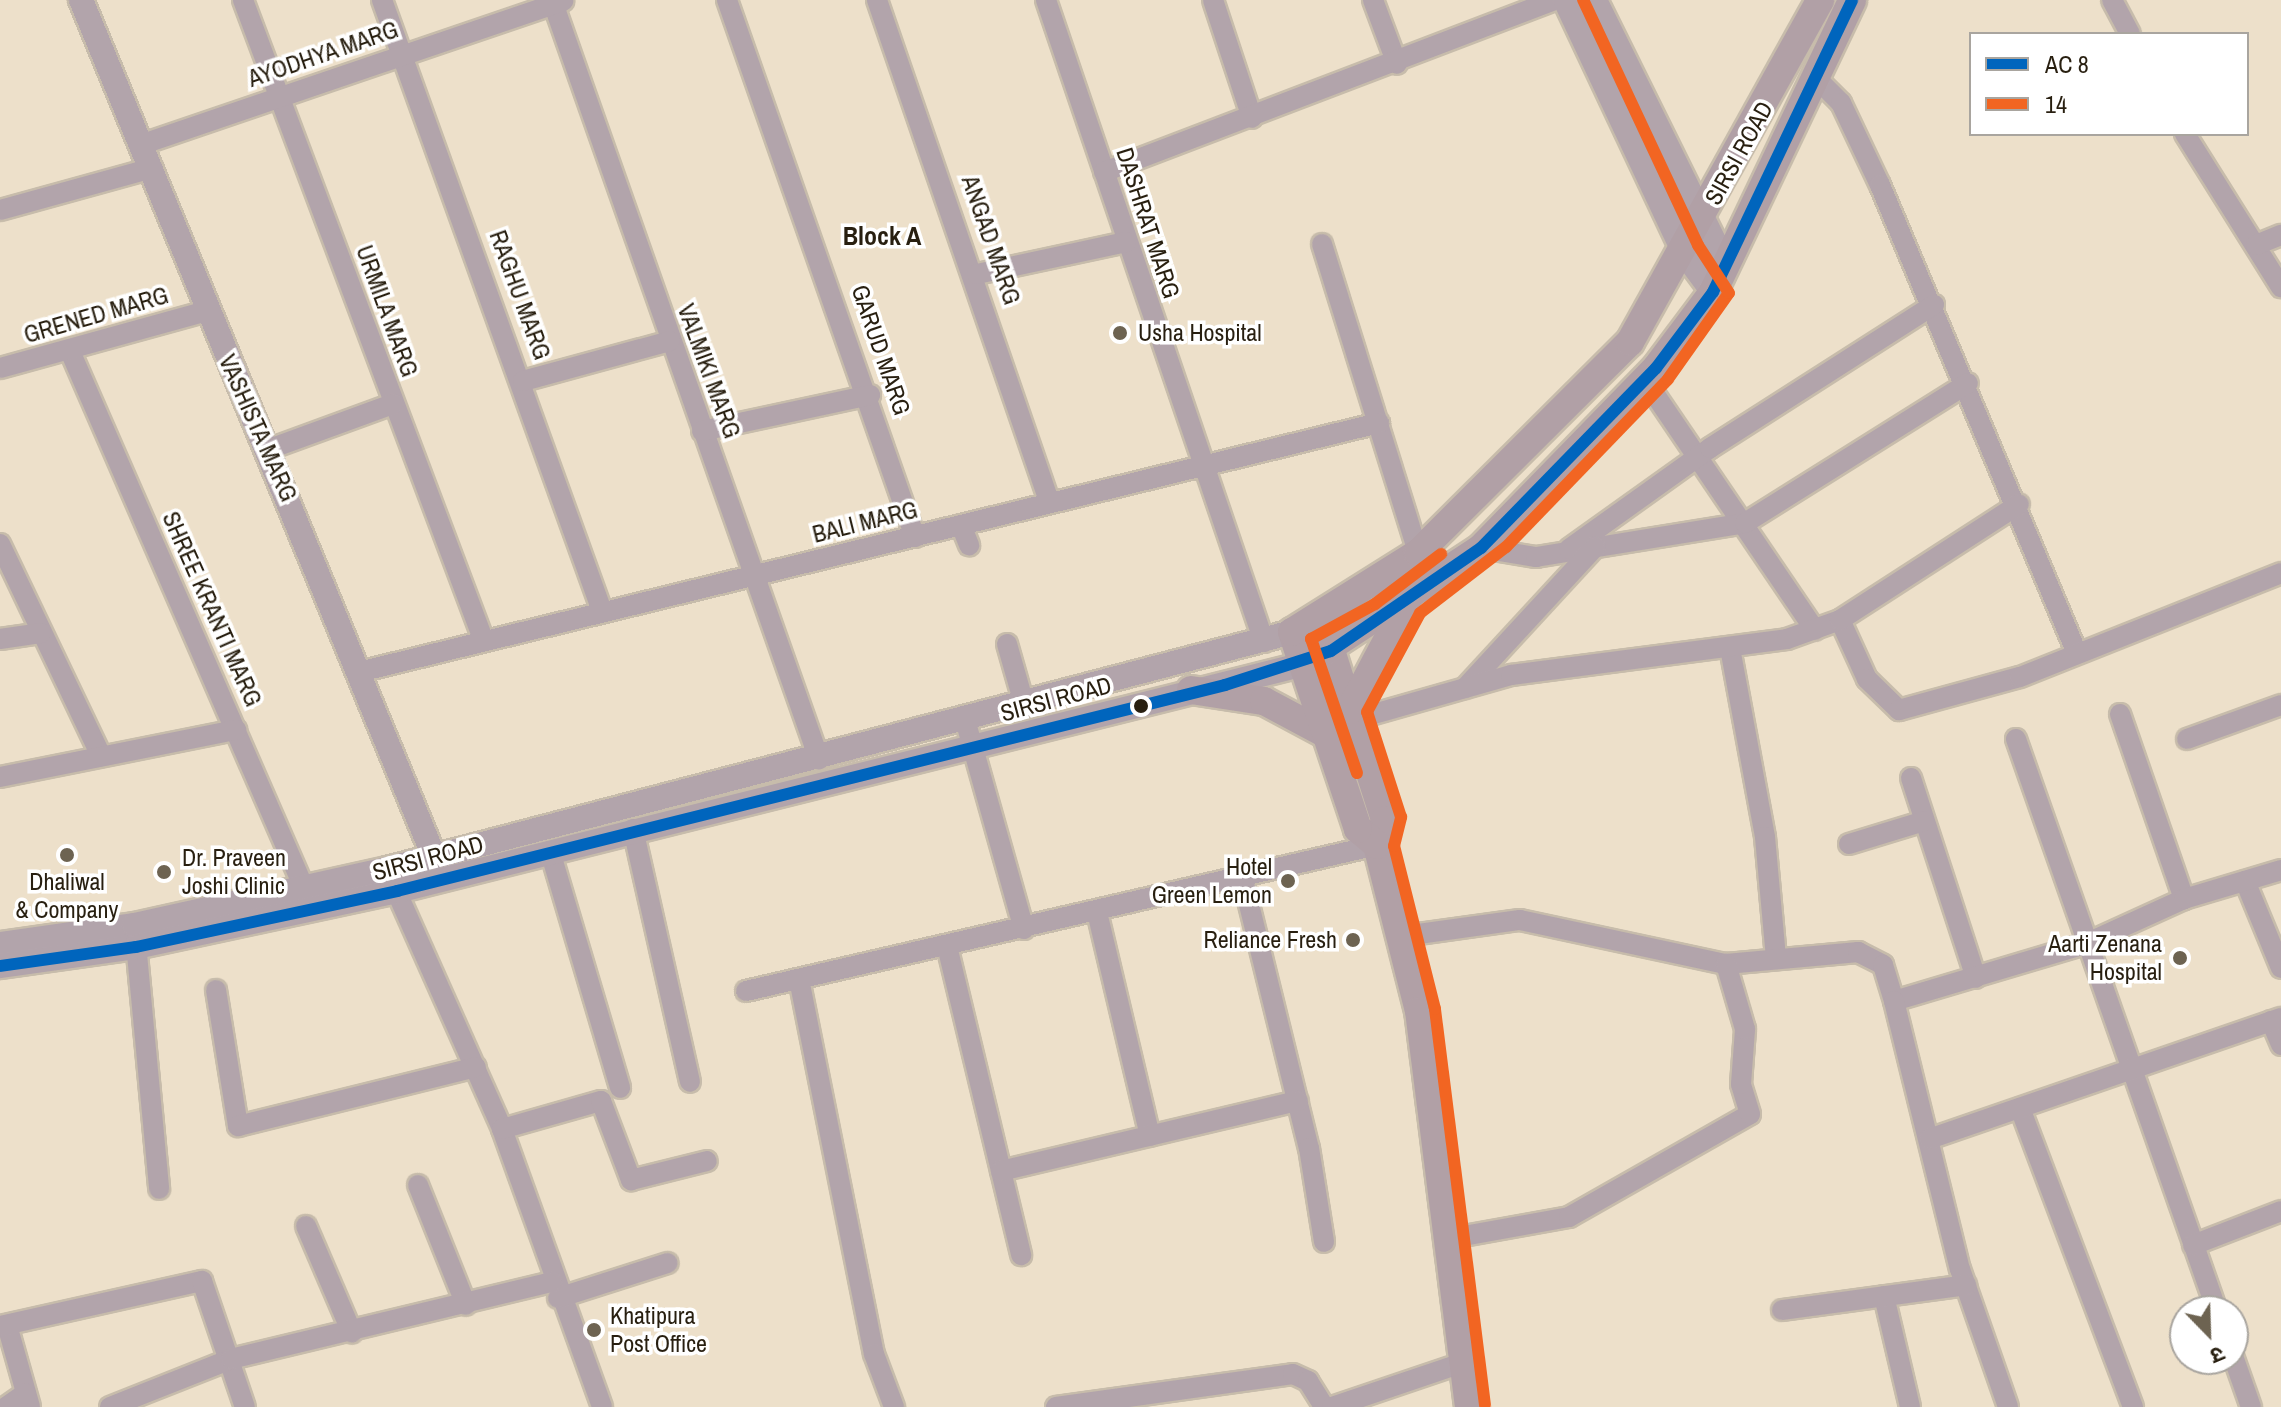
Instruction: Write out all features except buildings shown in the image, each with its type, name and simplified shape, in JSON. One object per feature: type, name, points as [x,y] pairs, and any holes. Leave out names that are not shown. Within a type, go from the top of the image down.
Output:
[{"type":"main road","name":"SIRSI ROAD","points":[[1292,632],[1321,621],[1418,553],[1630,342],[1684,253],[1820,0]]},
{"type":"main road","name":"SIRSI ROAD","points":[[1304,664],[1331,651],[1408,602],[1481,548],[1645,380],[1713,292],[1852,0]]},
{"type":"main road","points":[[1352,715],[1408,602]]},
{"type":"main road","points":[[1321,621],[1385,820],[1377,845]]},
{"type":"main road","points":[[1292,632],[1358,829],[1377,845],[1404,936],[1469,1407]]},
{"type":"main road","points":[[1191,690],[1264,701],[1328,735]]},
{"type":"street","name":"VASHISTA MARG","points":[[81,0],[143,144],[207,311],[363,671],[434,857]]},
{"type":"street","name":"URMILA MARG","points":[[243,0],[282,95],[393,404],[483,639]]},
{"type":"street","name":"RAGHU MARG","points":[[382,0],[523,381],[602,611]]},
{"type":"street","name":"GARUD MARG","points":[[727,0],[870,395],[915,537]]},
{"type":"street","name":"ANGAD MARG","points":[[877,0],[977,274],[1049,501]]},
{"type":"street","name":"DASHRAT MARG","points":[[1046,0],[1264,642]]},
{"type":"street","points":[[1213,0],[1252,118]]},
{"type":"street","points":[[1373,0],[1397,64]]},
{"type":"street","points":[[1104,172],[1397,64],[1554,0]]},
{"type":"street","points":[[1565,0],[1684,253],[1713,292]]},
{"type":"street","points":[[2112,0],[2129,32]]},
{"type":"street","name":"AYODHYA MARG","points":[[143,144],[557,1]]},
{"type":"street","name":"VALMIKI MARG","points":[[557,1],[670,341],[819,759]]},
{"type":"street","points":[[1603,6],[1700,224],[1726,265]]},
{"type":"street","points":[[1815,77],[1841,103],[1934,305],[2019,504],[2076,651]]},
{"type":"street","points":[[2186,136],[2281,287]]},
{"type":"street","points":[[0,210],[152,168]]},
{"type":"street","points":[[2256,245],[2281,235]]},
{"type":"street","points":[[977,274],[1126,242]]},
{"type":"street","points":[[1322,244],[1418,553]]},
{"type":"street","points":[[1566,551],[1698,456],[1934,305]]},
{"type":"street","name":"GRENED MARG","points":[[0,368],[207,311]]},
{"type":"street","points":[[523,381],[670,341]]},
{"type":"street","name":"SHREE KRANTI MARG","points":[[70,351],[304,888]]},
{"type":"street","points":[[1645,380],[1815,630]]},
{"type":"street","points":[[1481,548],[1536,557],[1745,523],[1968,383]]},
{"type":"street","points":[[702,431],[870,395]]},
{"type":"street","points":[[267,450],[393,404]]},
{"type":"street","name":"BALI MARG","points":[[363,671],[483,639],[915,537],[1202,463],[1379,423]]},
{"type":"street","points":[[1352,715],[1511,675],[1730,648],[1815,630],[1840,620],[2019,504]]},
{"type":"street","points":[[961,525],[969,545]]},
{"type":"street","points":[[0,544],[101,756]]},
{"type":"street","points":[[1464,689],[1595,547]]},
{"type":"street","points":[[1840,620],[1867,679],[1899,710],[1991,686],[2281,573]]},
{"type":"street","name":"SIRSI ROAD","points":[[0,944],[135,936],[304,888],[392,880],[434,857],[966,723],[1292,632]]},
{"type":"street","points":[[0,639],[41,633]]},
{"type":"street","points":[[1007,644],[1025,707]]},
{"type":"street","points":[[1730,648],[1765,837],[1776,957]]},
{"type":"street","name":"SIRSI ROAD","points":[[0,966],[392,880],[550,851],[1304,664]]},
{"type":"street","points":[[2187,739],[2281,705]]},
{"type":"street","points":[[2120,714],[2184,899]]},
{"type":"street","points":[[966,723],[1024,929]]},
{"type":"street","points":[[0,777],[236,730]]},
{"type":"street","points":[[2016,739],[2085,944],[2133,1066],[2211,1295]]},
{"type":"street","points":[[1911,778],[1976,978]]},
{"type":"street","points":[[1849,844],[1924,821]]},
{"type":"street","points":[[633,829],[690,1082]]},
{"type":"street","points":[[746,991],[1243,880],[1377,845]]},
{"type":"street","points":[[550,851],[620,1088]]},
{"type":"street","points":[[1894,1001],[2085,944],[2184,899],[2281,870]]},
{"type":"street","points":[[392,880],[502,1129],[555,1290],[602,1407]]},
{"type":"street","points":[[1243,880],[1298,1101],[1324,1242]]},
{"type":"street","points":[[2245,881],[2281,968]]},
{"type":"street","points":[[1097,912],[1150,1136]]},
{"type":"street","points":[[1404,936],[1520,920],[1726,964],[1776,957],[1875,955],[1894,1001],[1966,1285],[2008,1407]]},
{"type":"street","points":[[135,936],[159,1189]]},
{"type":"street","points":[[947,946],[1021,1255]]},
{"type":"street","points":[[1447,1239],[1569,1217],[1750,1114],[1741,1084],[1745,1029],[1726,964]]},
{"type":"street","points":[[799,979],[874,1354],[894,1407]]},
{"type":"street","points":[[216,990],[238,1126],[476,1067]]},
{"type":"street","points":[[1929,1139],[2276,1019],[2281,1045]]},
{"type":"street","points":[[502,1129],[601,1101],[631,1180],[707,1161]]},
{"type":"street","points":[[1001,1171],[1298,1101]]},
{"type":"street","points":[[2020,1108],[2133,1407]]},
{"type":"street","points":[[418,1185],[466,1305]]},
{"type":"street","points":[[2193,1245],[2281,1211]]},
{"type":"street","points":[[306,1226],[352,1333]]},
{"type":"street","points":[[110,1407],[152,1399],[231,1359],[668,1263]]},
{"type":"street","points":[[6,1407],[28,1400],[4,1325],[191,1279],[210,1288],[245,1407]]},
{"type":"street","points":[[1782,1310],[1966,1285]]},
{"type":"street","points":[[1884,1296],[1910,1407]]},
{"type":"street","points":[[1332,1407],[1465,1362]]},
{"type":"street","points":[[1056,1407],[1293,1374],[1308,1381],[1324,1407]]},
{"type":"street","points":[[2240,1375],[2251,1407]]},
{"type":"transit line","name":"14","points":[[1485,1405],[1435,1009],[1394,846],[1401,817],[1367,712],[1420,613],[1506,547],[1668,379],[1729,293],[1698,245],[1583,0]]},
{"type":"transit line","points":[[0,966],[136,947],[397,891],[1225,685],[1331,651],[1481,548],[1656,368],[1713,292],[1852,0]]},
{"type":"transit line","name":"14","points":[[1357,773],[1311,639],[1375,604],[1441,554]]},
{"type":"place","name":"Usha Hospital","points":[[1120,333]]},
{"type":"place","name":"Dhaliwal & Company","points":[[67,855]]},
{"type":"place","name":"Dr. Praveen Joshi Clinic","points":[[164,872]]},
{"type":"place","name":"Hotel Green Lemon","points":[[1288,881]]},
{"type":"place","name":"Reliance Fresh","points":[[1353,940]]},
{"type":"place","name":"Aarti Zenana Hospital","points":[[2180,958]]},
{"type":"place","name":"Khatipura Post Office","points":[[594,1330]]},
{"type":"district","name":"Block A","points":[[882,236]]}]
